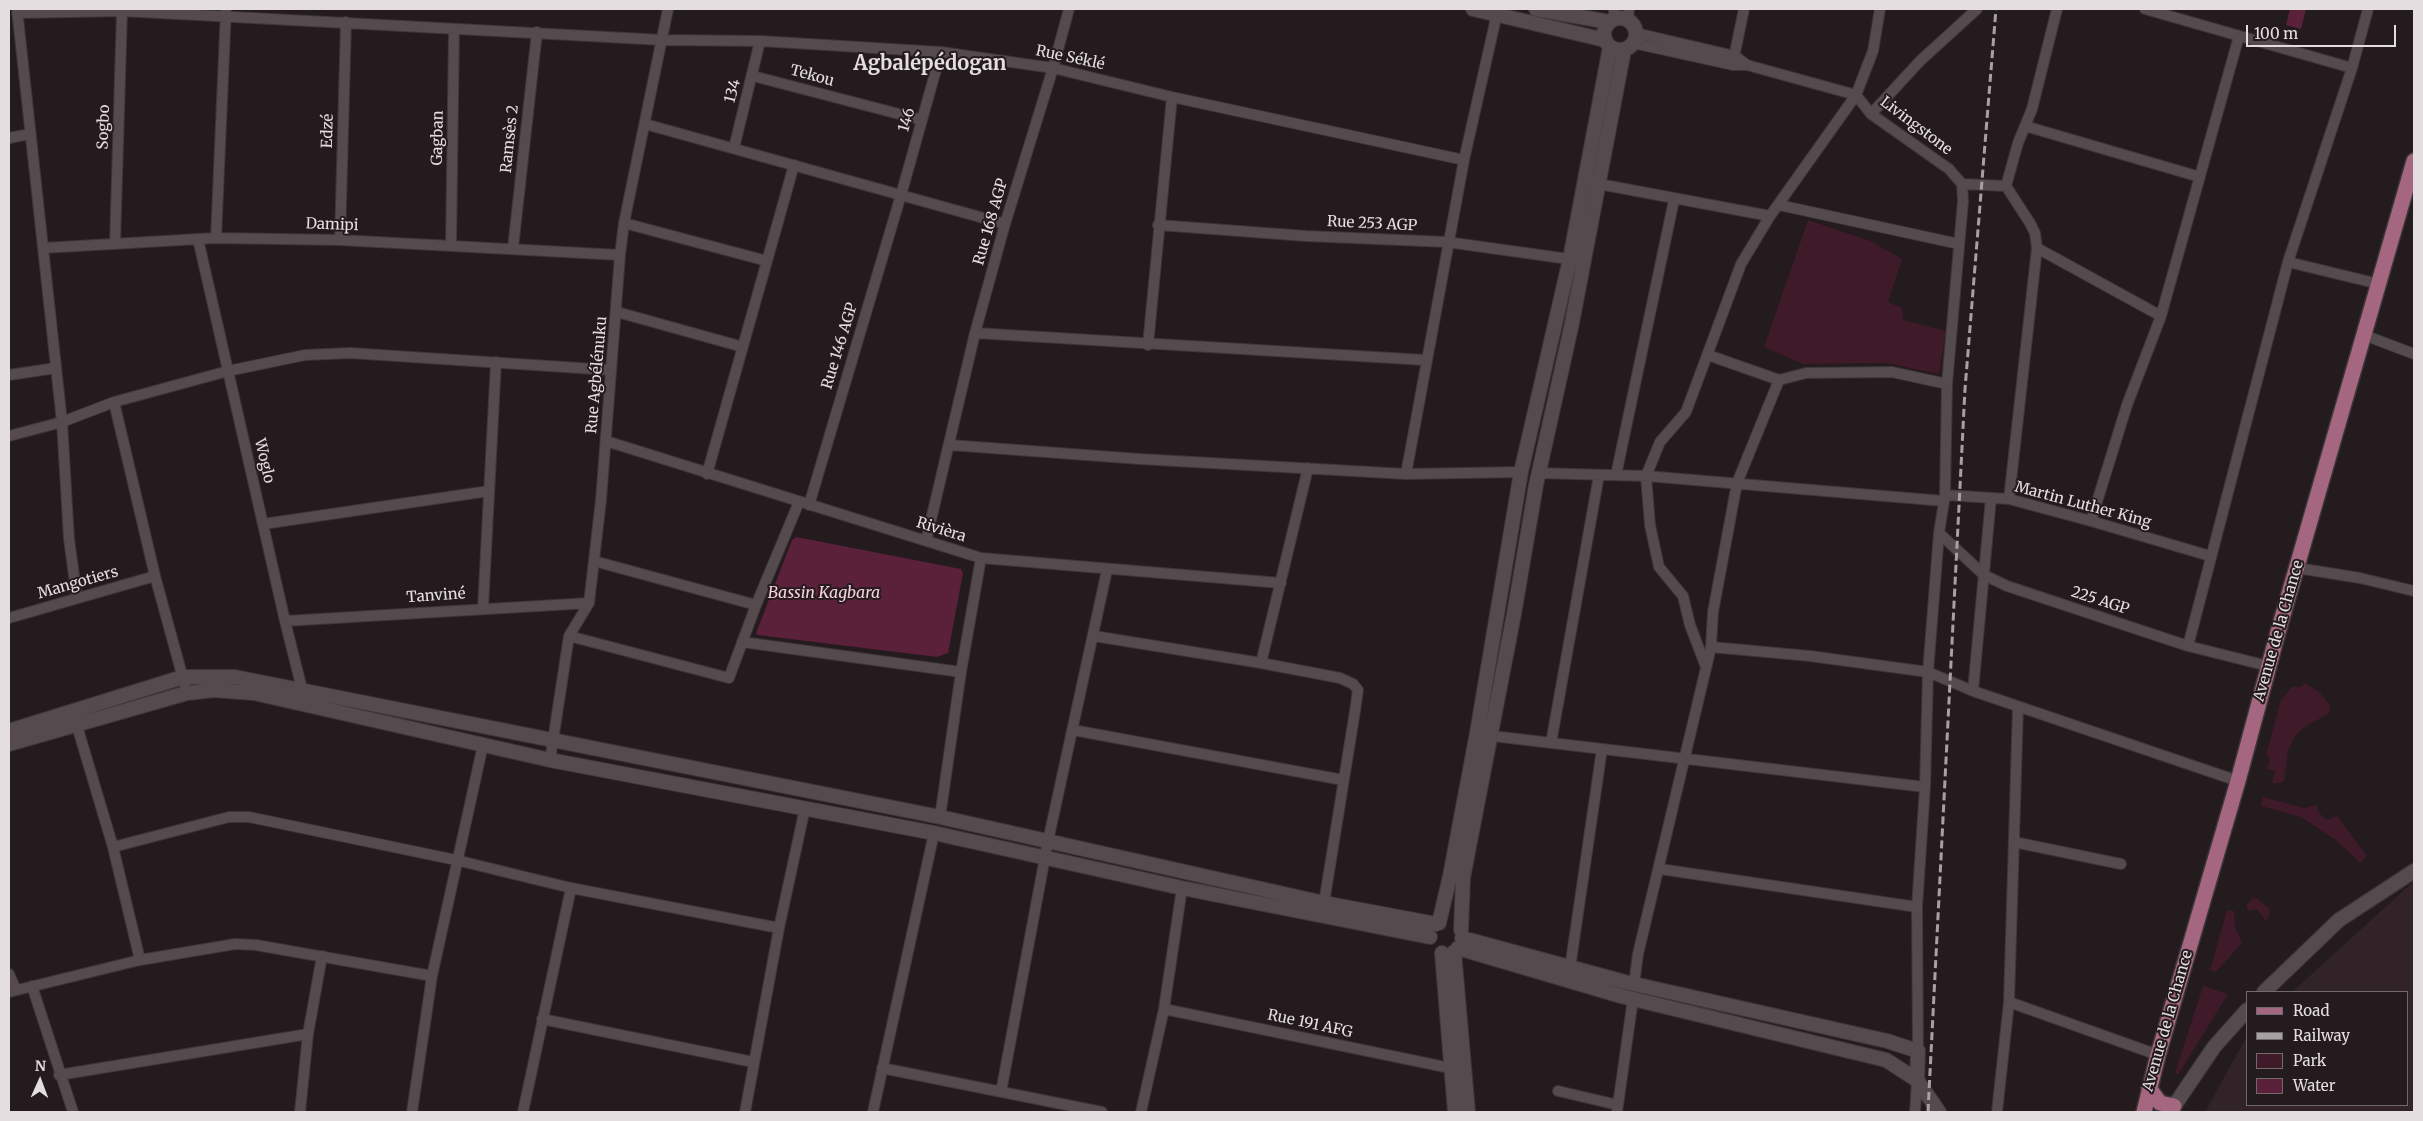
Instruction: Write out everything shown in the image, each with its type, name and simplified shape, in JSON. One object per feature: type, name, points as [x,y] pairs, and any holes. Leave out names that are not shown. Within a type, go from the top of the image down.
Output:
[{"type":"main road","name":"Avenue de la Chance","points":[[2144,1104],[2414,161]]},
{"type":"main road","points":[[2144,1104],[2160,1103],[2172,1109]]},
{"type":"street","name":"Rue Agbélénuku","points":[[550,760],[568,636],[589,603],[606,442],[610,370],[624,223],[668,9]]},
{"type":"street","name":"Rue 168 AGP","points":[[926,541],[975,334],[1005,224],[1069,9]]},
{"type":"street","points":[[1473,9],[1498,11],[1607,43],[1631,42],[1734,61],[1856,95]]},
{"type":"street","points":[[1536,9],[1619,16],[1635,27],[1599,184],[1484,734],[1438,924],[1432,930],[1430,937],[1435,950],[1456,944],[1570,968],[1887,1041],[1918,1052]]},
{"type":"street","points":[[1734,61],[1744,9]]},
{"type":"street","points":[[1706,667],[1690,625],[1683,596],[1659,567],[1650,525],[1646,476],[1660,442],[1686,412],[1741,264],[1770,216],[1856,95],[1874,52],[1880,9]]},
{"type":"street","points":[[1872,114],[1920,61],[1977,9]]},
{"type":"street","points":[[2009,499],[2037,248],[2032,228],[2006,186],[2024,126],[2032,109],[2057,9]]},
{"type":"street","points":[[2145,9],[2352,68]]},
{"type":"street","points":[[2188,646],[2288,262],[2352,68],[2368,9]]},
{"type":"street","name":"Rue Séklé","points":[[17,11],[226,13],[454,30],[537,32],[663,40],[760,41],[941,52],[1053,68],[1172,97],[1464,160]]},
{"type":"street","points":[[17,11],[62,422],[69,539],[77,598]]},
{"type":"street","name":"Sogbo","points":[[115,244],[122,11]]},
{"type":"street","points":[[1406,474],[1425,360],[1464,160],[1498,11]]},
{"type":"street","points":[[216,238],[226,13]]},
{"type":"street","points":[[1455,1112],[1450,1068],[1456,944],[1463,878],[1521,472],[1570,259],[1607,43],[1604,33],[1619,16]]},
{"type":"street","name":"Edzé","points":[[340,240],[346,22]]},
{"type":"street","name":"Gagban","points":[[451,246],[454,30]]},
{"type":"street","name":"Ramsès 2","points":[[513,248],[537,32]]},
{"type":"street","points":[[2091,521],[2127,405],[2161,316],[2240,36]]},
{"type":"street","name":"134","points":[[734,148],[760,41]]},
{"type":"street","name":"146","points":[[901,195],[941,52]]},
{"type":"street","name":"Tekou","points":[[753,76],[922,120]]},
{"type":"street","name":"Livingstone","points":[[1856,95],[1872,114],[1949,170],[1962,184]]},
{"type":"street","points":[[1148,345],[1158,225],[1172,97]]},
{"type":"street","points":[[645,124],[1005,224]]},
{"type":"street","points":[[2024,126],[2200,177]]},
{"type":"street","points":[[9,138],[30,134]]},
{"type":"street","points":[[707,474],[794,165]]},
{"type":"street","points":[[1599,184],[1674,200],[1770,216]]},
{"type":"street","points":[[1915,1112],[1918,1080],[1916,907],[1925,787],[1928,672],[1939,533],[1944,498],[1947,384],[1960,244],[1963,202],[1962,184],[2006,186]]},
{"type":"street","name":"Rue 146 AGP","points":[[568,636],[729,678],[756,604],[804,504],[901,195]]},
{"type":"street","points":[[1616,475],[1674,200]]},
{"type":"street","points":[[1779,205],[1960,244]]},
{"type":"street","points":[[624,223],[767,261]]},
{"type":"street","name":"Rue 253 AGP","points":[[1158,225],[1296,235],[1448,242],[1584,260]]},
{"type":"street","name":"Damipi","points":[[42,248],[216,238],[340,240],[620,255]]},
{"type":"street","name":"Woglo","points":[[198,239],[302,689]]},
{"type":"street","points":[[2037,248],[2161,316]]},
{"type":"street","points":[[2288,262],[2379,284]]},
{"type":"street","points":[[617,312],[743,348]]},
{"type":"street","points":[[975,334],[1425,360]]},
{"type":"street","points":[[2364,335],[2414,354]]},
{"type":"street","points":[[9,436],[62,422],[114,402],[228,371],[305,355],[350,353],[610,370]]},
{"type":"street","points":[[1708,355],[1779,380],[1806,374],[1892,372],[1947,384]]},
{"type":"street","points":[[483,608],[496,362]]},
{"type":"street","points":[[9,375],[56,368]]},
{"type":"street","points":[[1634,984],[1638,954],[1660,869],[1711,647],[1713,612],[1737,483],[1779,380]]},
{"type":"street","points":[[114,402],[155,576],[187,693]]},
{"type":"street","name":"Rivièra","points":[[606,442],[981,558],[1281,583]]},
{"type":"street","points":[[950,445],[1406,474],[1538,473]]},
{"type":"street","points":[[1261,662],[1308,468]]},
{"type":"street","name":"Martin Luther King","points":[[1538,473],[1646,476],[1944,498],[2009,499],[2210,556]]},
{"type":"street","points":[[1551,743],[1598,475]]},
{"type":"street","points":[[263,524],[489,491]]},
{"type":"street","points":[[1973,691],[1992,498]]},
{"type":"street","name":"225 AGP","points":[[1939,533],[1984,575],[2007,586],[2188,646],[2268,666]]},
{"type":"street","points":[[940,817],[961,672],[981,558]]},
{"type":"street","points":[[594,561],[756,604]]},
{"type":"street","points":[[2297,568],[2360,578],[2414,591]]},
{"type":"street","points":[[1001,1092],[1048,842],[1107,570]]},
{"type":"street","name":"Mangotiers","points":[[9,618],[155,576]]},
{"type":"street","name":"Tanviné","points":[[285,622],[483,608],[589,603]]},
{"type":"street","points":[[1094,636],[1261,662],[1347,680],[1358,690],[1324,903]]},
{"type":"street","points":[[742,642],[961,672]]},
{"type":"street","points":[[1711,647],[1810,656],[1928,672],[1973,691],[2238,781]]},
{"type":"street","points":[[9,731],[183,677],[235,677],[940,817],[1324,903],[1438,924],[1452,922],[1456,944],[1468,1112]]},
{"type":"street","points":[[9,744],[187,693],[214,690],[254,693],[550,760],[934,833],[1182,888],[1430,937]]},
{"type":"street","points":[[1997,1112],[2009,1002],[2018,706]]},
{"type":"street","points":[[77,726],[113,847],[140,960]]},
{"type":"street","points":[[1073,730],[1343,780]]},
{"type":"street","points":[[1484,734],[1685,760],[1925,787]]},
{"type":"street","points":[[412,1112],[432,976],[456,860],[483,745]]},
{"type":"street","points":[[1570,968],[1602,749]]},
{"type":"street","points":[[745,1112],[779,928],[805,808]]},
{"type":"street","points":[[113,847],[236,816],[456,860],[570,888],[779,928]]},
{"type":"street","points":[[873,1112],[934,833]]},
{"type":"street","points":[[2014,842],[2121,864]]},
{"type":"street","points":[[1660,869],[1916,907]]},
{"type":"street","points":[[2265,991],[2339,920],[2414,871]]},
{"type":"street","points":[[523,1112],[570,888]]},
{"type":"street","points":[[1141,1112],[1164,1009],[1182,888]]},
{"type":"street","points":[[9,974],[12,991],[140,960],[235,944],[256,945],[432,976]]},
{"type":"street","points":[[1456,944],[1563,981],[1886,1060],[1918,1080],[1940,1112]]},
{"type":"street","points":[[300,1112],[308,1034],[322,956]]},
{"type":"street","points":[[32,986],[73,1112]]},
{"type":"street","points":[[1558,1091],[1617,1109],[1633,999]]},
{"type":"street","points":[[2009,1002],[2158,1055]]},
{"type":"street","name":"Rue 191 AFG","points":[[1164,1009],[1450,1068]]},
{"type":"street","points":[[2172,1109],[2214,1047],[2246,1011]]},
{"type":"street","points":[[542,1019],[753,1062]]},
{"type":"street","points":[[60,1075],[308,1034]]},
{"type":"street","points":[[882,1068],[1102,1112]]},
{"type":"shaded area","points":[[2414,881],[2414,1112],[2205,1112],[2246,1038],[2246,1106],[2408,1106],[2408,991],[2293,991]]},
{"type":"green space","points":[[1808,220],[1870,241],[1902,259],[1888,302],[1902,308],[1903,320],[1946,331],[1939,374],[1887,363],[1803,364],[1764,347]]},
{"type":"green space","points":[[2305,683],[2319,692],[2330,705],[2330,710],[2327,715],[2307,725],[2295,736],[2288,750],[2284,780],[2281,783],[2274,783],[2272,782],[2275,771],[2267,769],[2270,759],[2266,755],[2281,700],[2292,687],[2301,687]]},
{"type":"green space","points":[[2263,797],[2304,808],[2317,805],[2318,812],[2327,820],[2337,816],[2367,856],[2360,863],[2337,841],[2301,817],[2261,806]]},
{"type":"green space","points":[[2254,897],[2269,908],[2270,914],[2266,921],[2257,909],[2249,911],[2247,908],[2247,904]]},
{"type":"green space","points":[[2227,910],[2234,911],[2235,927],[2242,943],[2216,972],[2210,970]]},
{"type":"green space","points":[[2203,986],[2228,994],[2178,1075],[2175,1073]]},
{"type":"water","points":[[2290,9],[2306,9],[2301,29],[2286,25]]},
{"type":"water","name":"Bassin Kagbara","points":[[796,537],[961,569],[963,573],[948,653],[937,657],[758,635],[756,633],[792,540]]},
{"type":"railway","points":[[1928,1112],[1965,389],[1996,9]]},
{"type":"district","name":"Agbalépédogan","points":[[930,64]]}]
